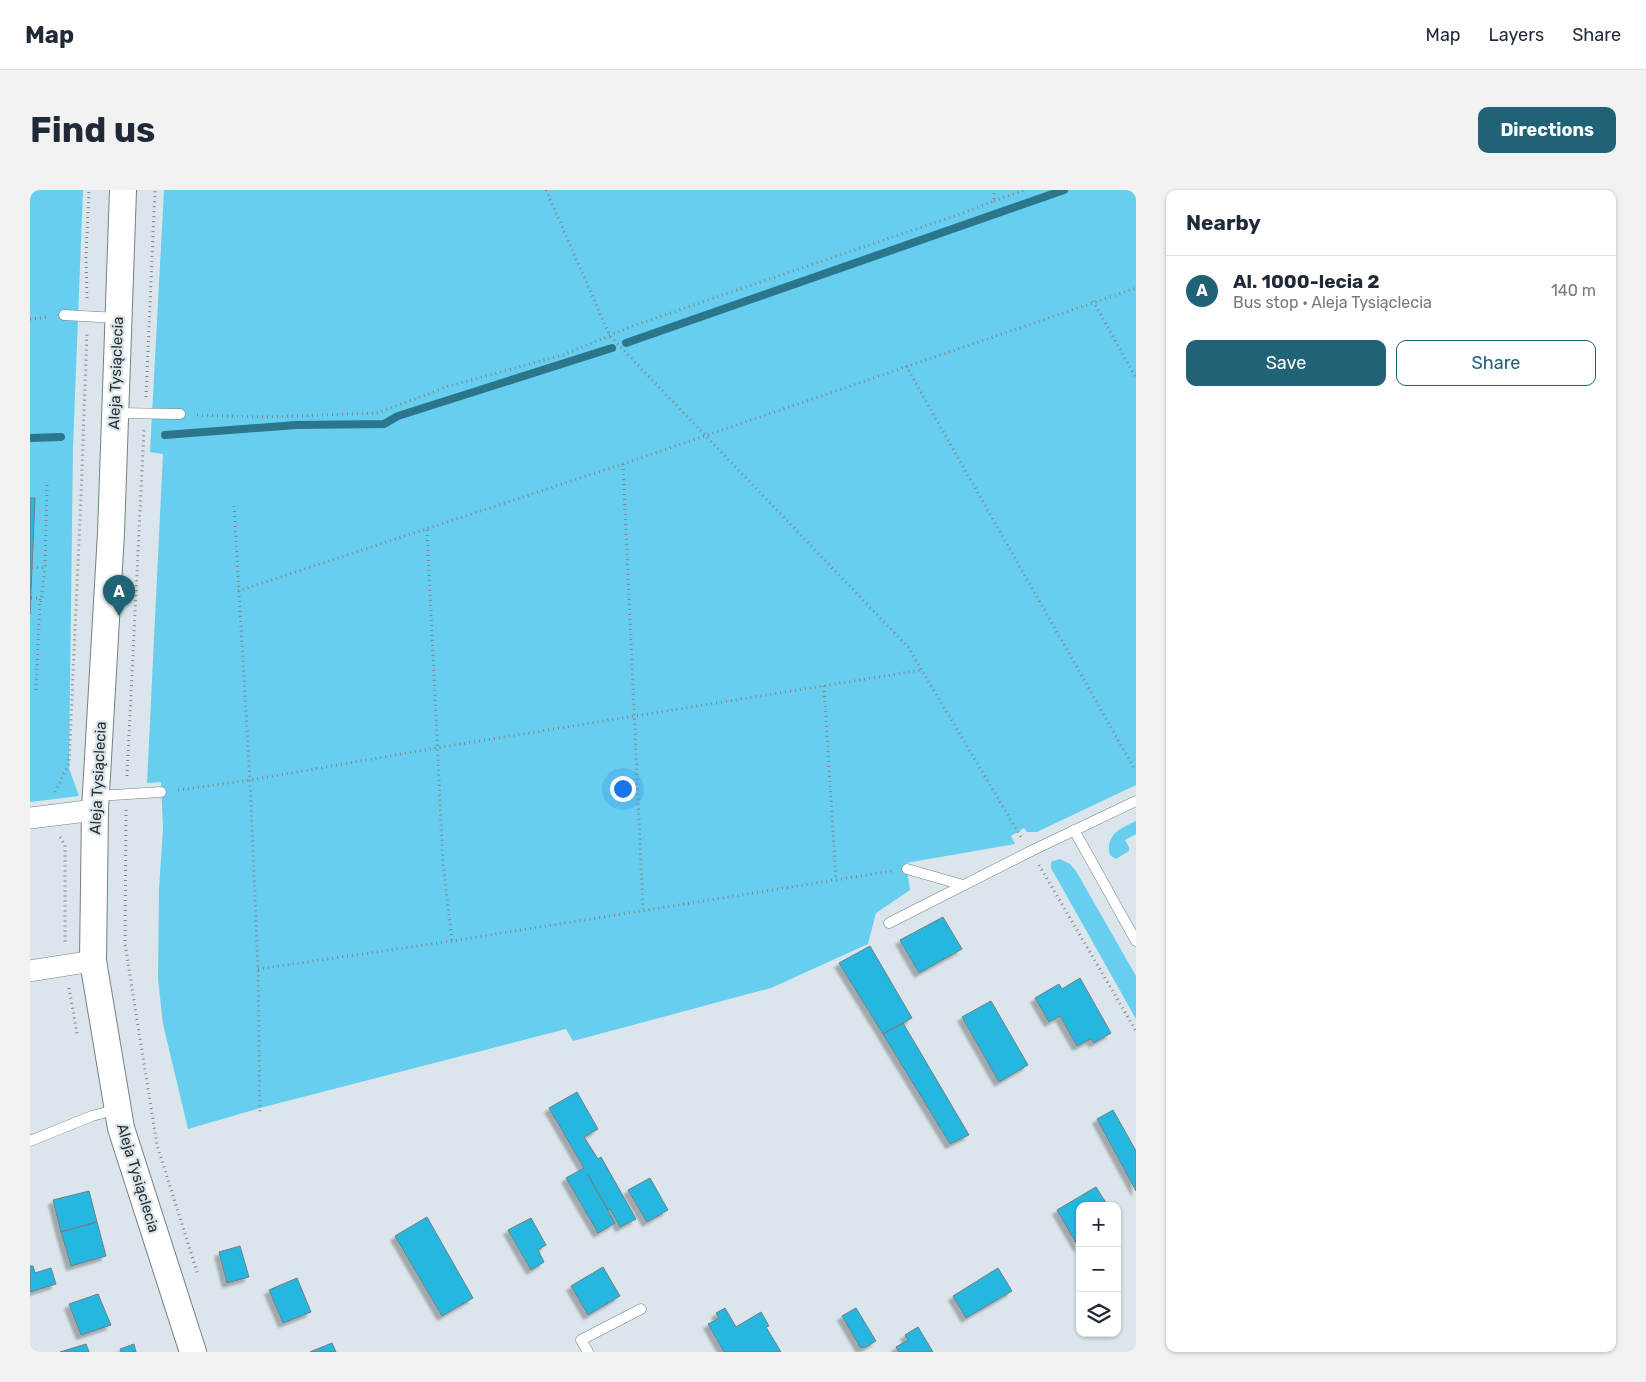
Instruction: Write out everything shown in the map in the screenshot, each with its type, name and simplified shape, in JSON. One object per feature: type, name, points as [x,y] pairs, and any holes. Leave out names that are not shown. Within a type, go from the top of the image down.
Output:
[{"type":"street","name":"Aleja Tysiąclecia","points":[[123,190],[110,533],[96,803],[93,961],[121,1128],[194,1352]]},
{"type":"street","points":[[30,818],[51,815],[96,803]]},
{"type":"street","points":[[30,971],[93,961]]},
{"type":"lane","points":[[64,315],[118,318]]},
{"type":"lane","points":[[115,413],[180,414]]},
{"type":"lane","points":[[96,803],[161,792]]},
{"type":"lane","points":[[889,923],[1031,850],[1136,801]]},
{"type":"lane","points":[[1074,830],[1136,941]]},
{"type":"lane","points":[[907,869],[963,885]]},
{"type":"lane","points":[[30,1142],[92,1116],[118,1109]]},
{"type":"lane","points":[[588,1352],[582,1340],[641,1309]]},
{"type":"path","points":[[51,815],[50,802],[69,764],[81,496],[89,190]]},
{"type":"path","points":[[546,190],[610,336],[908,646],[1018,832],[1031,850],[1136,1031]]},
{"type":"path","points":[[994,190],[994,201]]},
{"type":"path","points":[[180,414],[264,417],[377,413],[449,386],[563,354],[644,321],[1024,190]]},
{"type":"path","points":[[238,591],[623,464],[1136,288]]},
{"type":"path","points":[[1094,301],[1136,378]]},
{"type":"path","points":[[906,366],[1134,768],[1136,767]]},
{"type":"path","points":[[623,464],[643,909]]},
{"type":"path","points":[[39,613],[43,591],[47,485]]},
{"type":"path","points":[[234,506],[250,780],[258,969],[260,1115]]},
{"type":"path","points":[[427,530],[443,864],[452,941]]},
{"type":"path","points":[[32,567],[44,568]]},
{"type":"path","points":[[31,598],[40,598],[36,692]]},
{"type":"path","points":[[161,792],[250,780],[436,748],[922,670]]},
{"type":"path","points":[[824,686],[836,880]]},
{"type":"path","points":[[258,969],[452,941],[643,909],[907,869]]},
{"type":"shaded area","points":[[30,190],[83,190],[73,447],[69,768],[79,796],[30,802]]},
{"type":"shaded area","points":[[164,190],[1136,190],[1136,785],[1037,832],[1027,832],[1024,828],[1011,836],[1015,844],[906,863],[910,890],[876,913],[868,944],[771,988],[573,1041],[566,1029],[260,1108],[188,1129],[163,1024],[158,979],[159,889],[163,828],[161,782],[147,783],[163,454],[150,452]]},
{"type":"shaded area","points":[[1136,821],[1136,834],[1125,840],[1129,851],[1116,859],[1110,855],[1109,851],[1113,835]]},
{"type":"shaded area","points":[[1060,859],[1070,864],[1076,871],[1136,976],[1136,1019],[1051,868],[1051,862]]},
{"type":"building","points":[[30,498],[35,498],[30,614]]},
{"type":"building","points":[[943,917],[962,949],[919,973],[900,940]]},
{"type":"building","points":[[870,946],[912,1018],[883,1034],[839,963]]},
{"type":"building","points":[[1080,978],[1111,1033],[1094,1043],[1091,1039],[1077,1046],[1060,1016],[1049,1022],[1035,998],[1059,984],[1062,989]]},
{"type":"building","points":[[991,1001],[1028,1065],[999,1082],[962,1017]]},
{"type":"building","points":[[903,1023],[969,1135],[950,1144],[883,1034]]},
{"type":"building","points":[[577,1092],[598,1129],[584,1137],[598,1159],[601,1157],[636,1219],[620,1227],[588,1175],[615,1223],[598,1233],[566,1178],[584,1168],[549,1108]]},
{"type":"building","points":[[1113,1110],[1136,1151],[1136,1191],[1097,1119]]},
{"type":"building","points":[[650,1178],[668,1210],[647,1222],[628,1190]]},
{"type":"building","points":[[1096,1187],[1105,1202],[1076,1202],[1076,1243],[1057,1210]]},
{"type":"building","points":[[89,1191],[97,1222],[61,1232],[53,1200]]},
{"type":"building","points":[[427,1217],[473,1298],[442,1316],[395,1236]]},
{"type":"building","points":[[531,1218],[546,1245],[538,1250],[544,1262],[531,1270],[508,1230]]},
{"type":"building","points":[[97,1222],[106,1256],[71,1266],[61,1232]]},
{"type":"building","points":[[240,1246],[249,1277],[227,1283],[219,1252]]},
{"type":"building","points":[[30,1266],[33,1266],[35,1273],[51,1268],[56,1284],[30,1292]]},
{"type":"building","points":[[603,1267],[620,1296],[588,1315],[571,1286]]},
{"type":"building","points":[[998,1268],[1012,1291],[966,1318],[953,1296]]},
{"type":"building","points":[[297,1278],[311,1312],[283,1323],[269,1290]]},
{"type":"building","points":[[98,1294],[111,1325],[81,1335],[69,1304]]},
{"type":"building","points":[[725,1308],[736,1327],[761,1312],[769,1326],[766,1327],[781,1352],[724,1352],[708,1324],[719,1318],[716,1313]]},
{"type":"building","points":[[856,1308],[876,1341],[864,1348],[860,1347],[842,1316]]},
{"type":"building","points":[[918,1327],[933,1352],[899,1352],[896,1347],[908,1340],[905,1335]]},
{"type":"building","points":[[332,1343],[336,1352],[310,1352]]},
{"type":"building","points":[[86,1344],[89,1352],[60,1352]]},
{"type":"building","points":[[134,1344],[136,1352],[121,1352],[120,1349]]},
{"type":"waterway","points":[[626,343],[1064,190]]},
{"type":"waterway","points":[[165,435],[296,425],[384,424],[398,416],[612,348]]},
{"type":"waterway","points":[[30,438],[61,437]]},
{"type":"place","name":"Al. 1000-lecia 2","points":[[119,616]]}]
